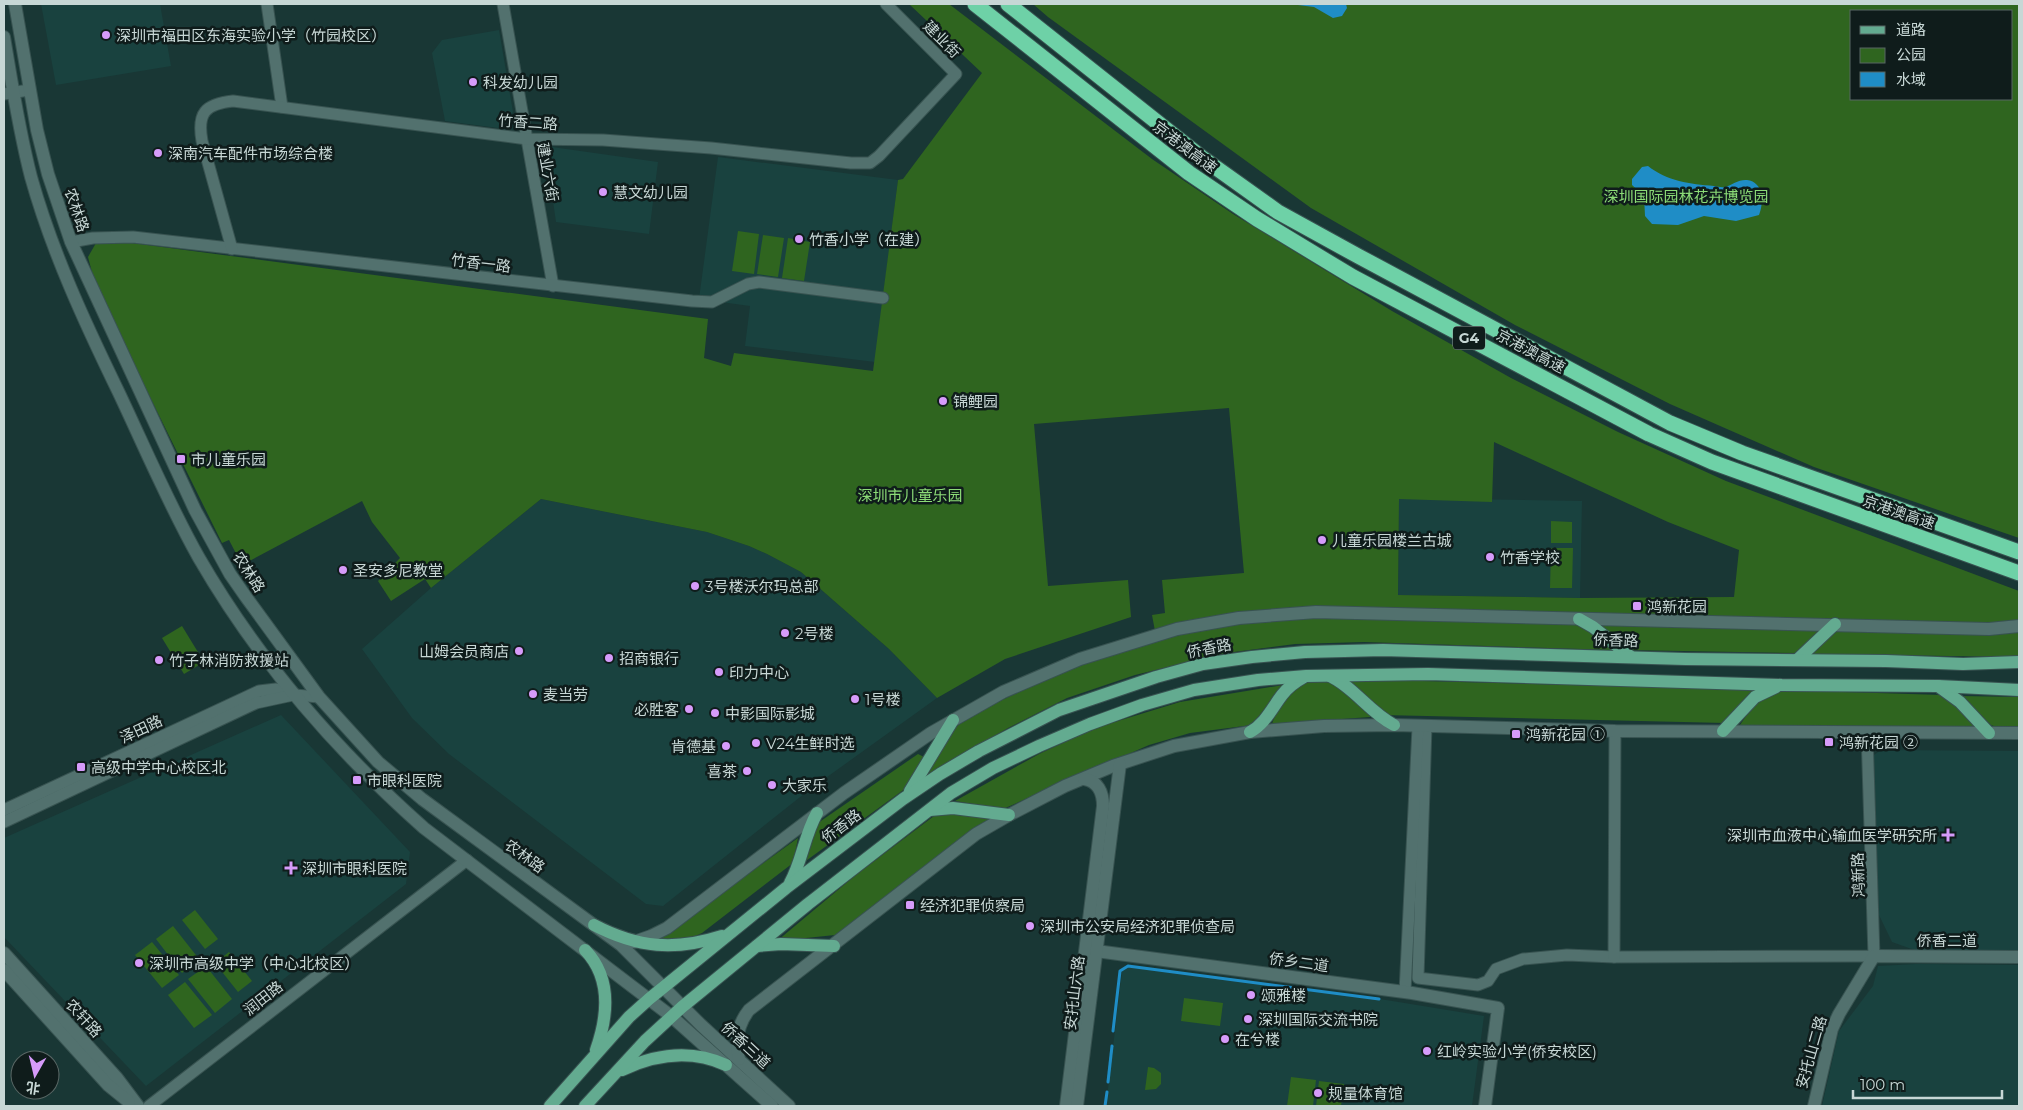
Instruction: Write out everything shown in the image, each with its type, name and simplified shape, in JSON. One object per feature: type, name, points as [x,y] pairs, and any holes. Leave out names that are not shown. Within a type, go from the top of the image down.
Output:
[{"type":"highway","name":"京港澳高速","points":[[975,4],[1189,173],[1257,219],[1353,277],[1649,434],[1712,462],[2019,573]]},
{"type":"highway","name":"京港澳高速","points":[[1008,4],[1201,157],[1278,212],[1366,261],[1670,424],[1742,453],[2019,552]]},
{"type":"main road","name":"农林路","points":[[15,4],[37,130],[48,174],[71,242],[195,510],[215,548],[246,598],[319,697],[378,762],[422,799],[594,925],[633,956],[682,1006]]},
{"type":"main road","points":[[4,37],[9,93],[44,220],[63,271],[178,518],[200,559],[230,607],[295,695],[336,744],[386,795],[424,828],[672,1016]]},
{"type":"main road","points":[[634,942],[667,928],[816,814],[915,744],[953,720],[1003,692],[1080,659],[1177,629],[1239,618],[1316,612],[1989,628],[2019,626]]},
{"type":"main road","points":[[1579,619],[1593,627],[1631,657]]},
{"type":"main road","points":[[1798,659],[1836,624]]},
{"type":"main road","name":"侨香路","points":[[550,1106],[629,1017],[649,999],[786,888],[903,799],[978,751],[1059,710],[1156,677],[1203,664],[1252,657],[1305,652],[1383,650],[1685,659],[1798,659],[1963,664],[2019,662]]},
{"type":"main road","points":[[585,1106],[682,1006],[927,810],[993,768],[1090,724],[1142,705],[1194,690],[1258,680],[1306,676],[1428,674],[1782,685],[1938,686],[2019,690]]},
{"type":"main road","points":[[1250,732],[1262,723],[1292,685],[1306,676]]},
{"type":"main road","points":[[1330,676],[1343,682],[1382,719],[1394,725]]},
{"type":"main road","points":[[1723,731],[1755,697],[1767,690],[1782,685]]},
{"type":"main road","points":[[1938,686],[1960,702],[1989,732]]},
{"type":"main road","points":[[903,799],[915,785],[953,720]]},
{"type":"main road","points":[[738,1059],[736,1045],[738,1034],[743,1018],[749,1010],[834,946],[976,834],[1009,815],[1084,779],[1120,764],[1184,744],[1250,732],[1324,726],[1394,725],[1615,731],[1867,734],[2019,733]]},
{"type":"main road","name":"安托山六路","points":[[1077,1106],[1120,764]]},
{"type":"main road","name":"安托山六路","points":[[1066,1106],[1103,806],[1100,789],[1093,782],[1084,779]]},
{"type":"main road","points":[[927,810],[953,808],[1009,815]]},
{"type":"main road","points":[[786,888],[795,873],[806,834],[816,814]]},
{"type":"main road","points":[[594,925],[619,937],[656,946],[679,946],[701,943],[729,934]]},
{"type":"main road","points":[[757,946],[782,944],[834,946]]},
{"type":"main road","points":[[585,950],[594,960],[600,974],[606,1000],[605,1019],[594,1057]]},
{"type":"main road","name":"侨乡二道","points":[[1096,951],[1405,992],[1498,1008],[1485,1106]]},
{"type":"main road","name":"农轩路","points":[[4,953],[117,1078],[137,1106]]},
{"type":"main road","name":"侨香二道","points":[[1874,956],[2019,957]]},
{"type":"main road","name":"安托山二路","points":[[1814,1106],[1832,1028],[1874,956]]},
{"type":"main road","name":"农轩路","points":[[4,970],[108,1085],[137,1106]]},
{"type":"main road","name":"侨香三道","points":[[682,1006],[789,1106]]},
{"type":"main road","name":"侨香三道","points":[[672,1016],[772,1106]]},
{"type":"main road","points":[[615,1073],[645,1060],[670,1055],[701,1057],[726,1065]]},
{"type":"street","points":[[267,4],[282,107]]},
{"type":"street","name":"建业六街","points":[[503,4],[553,286]]},
{"type":"street","name":"建业街","points":[[886,4],[956,74]]},
{"type":"street","name":"竹香二路","points":[[232,249],[202,141],[201,118],[209,108],[224,102],[282,107],[527,139],[603,140],[712,148],[851,163],[870,163],[880,156],[956,74]]},
{"type":"street","points":[[9,93],[30,90]]},
{"type":"street","name":"竹香一路","points":[[71,242],[93,238],[133,237],[553,286],[712,302],[748,284],[759,282],[883,298]]},
{"type":"street","name":"泽田路","points":[[4,810],[259,691],[276,689],[295,695],[319,697]]},
{"type":"street","name":"泽田路","points":[[4,822],[256,703],[295,695]]},
{"type":"street","points":[[1422,726],[1418,978],[1478,985],[1488,981],[1496,969],[1523,959],[1567,955],[1614,957],[1874,956]]},
{"type":"street","points":[[1405,992],[1422,726]]},
{"type":"street","points":[[1614,957],[1615,731]]},
{"type":"street","name":"鸿新路","points":[[1867,734],[1874,956]]},
{"type":"street","name":"润田路","points":[[149,1106],[467,860]]},
{"type":"shaded area","name":"深圳市福田区东海实验小学（竹园校区）","points":[[41,4],[160,4],[171,66],[56,85]]},
{"type":"shaded area","name":"科发幼儿园","points":[[499,30],[513,112],[498,128],[445,121],[432,53],[442,40]]},
{"type":"shaded area","name":"慧文幼儿园","points":[[545,146],[658,162],[649,234],[556,222]]},
{"type":"shaded area","name":"竹香小学（在建）","points":[[718,157],[898,180],[875,362],[745,346],[750,306],[699,299]]},
{"type":"shaded area","name":"竹香学校","points":[[1399,498],[1582,501],[1580,598],[1398,595]]},
{"type":"shaded area","name":"印力中心","points":[[541,499],[707,532],[767,554],[801,572],[889,649],[937,698],[809,790],[663,906],[646,904],[449,754],[412,718],[362,649],[431,588]]},
{"type":"shaded area","points":[[281,715],[410,852],[406,884],[146,1086],[4,937],[4,838]]},
{"type":"shaded area","name":"深圳市血液中心输血医学研究所","points":[[1881,750],[2019,751],[2019,953],[1920,952],[1892,942],[1879,915],[1874,755]]},
{"type":"shaded area","points":[[1917,964],[2019,965],[2019,1106],[1822,1106],[1839,1031],[1873,986],[1878,966]]},
{"type":"shaded area","name":"深圳国际交流书院","points":[[1128,967],[1380,999],[1484,1016],[1472,1106],[1106,1106],[1122,971]]},
{"type":"green space","name":"深圳市儿童乐园","points":[[909,4],[949,4],[1152,159],[1233,214],[1392,311],[1511,378],[1618,432],[1726,481],[2019,591],[2019,621],[1976,623],[1322,609],[1155,631],[1152,615],[1165,613],[1162,580],[1244,573],[1229,408],[1034,424],[1048,586],[1128,580],[1131,617],[1005,659],[937,698],[889,649],[801,572],[767,554],[707,532],[541,499],[431,588],[425,579],[391,601],[378,581],[400,558],[372,522],[362,501],[242,565],[229,540],[222,543],[108,312],[93,276],[88,257],[96,243],[132,243],[708,319],[704,358],[731,366],[734,353],[873,371],[898,180],[903,179],[982,73]],"holes":[[[1494,442],[1668,522],[1739,550],[1734,597],[1580,598],[1398,595],[1399,499],[1492,502]]]},
{"type":"green space","name":"深圳国际园林花卉博览园","points":[[1033,4],[2019,4],[2019,538],[1814,467],[1670,404],[1515,325],[1311,208],[1048,17]]},
{"type":"green space","points":[[738,231],[759,234],[754,274],[732,271]]},
{"type":"green space","points":[[763,235],[784,238],[778,277],[757,274]]},
{"type":"green space","points":[[788,238],[810,242],[804,281],[782,278]]},
{"type":"green space","points":[[1551,521],[1572,522],[1572,543],[1551,543]]},
{"type":"green space","points":[[1551,548],[1573,548],[1572,588],[1550,588]]},
{"type":"green space","points":[[1323,617],[1576,621],[1607,644],[1612,650],[1364,642],[1295,644],[1226,653],[1135,675],[1067,698],[1008,728],[928,775],[950,729],[972,714],[1091,660],[1180,634],[1239,624]]},
{"type":"green space","points":[[1596,622],[1823,627],[1797,653],[1626,650]]},
{"type":"green space","points":[[182,626],[204,662],[184,674],[162,638]]},
{"type":"green space","points":[[1837,627],[2019,630],[2019,657],[1810,654]]},
{"type":"green space","points":[[1348,679],[1757,690],[1733,711],[1725,723],[1382,715]]},
{"type":"green space","points":[[1333,681],[1371,715],[1370,717],[1272,724],[1285,700],[1300,685],[1311,682]]},
{"type":"green space","points":[[1283,685],[1252,725],[1190,733],[1149,745],[1003,809],[955,801],[1039,754],[1095,728],[1180,702]]},
{"type":"green space","points":[[1779,690],[1942,695],[1947,697],[1980,729],[1740,725],[1754,704]]},
{"type":"green space","points":[[1959,696],[2019,697],[2019,729],[1999,728],[1991,725]]},
{"type":"green space","points":[[918,754],[924,757],[913,783],[803,863],[815,825]]},
{"type":"green space","points":[[945,811],[991,818],[835,935],[777,941],[857,874],[934,816]]},
{"type":"green space","points":[[798,838],[793,863],[702,933],[684,941],[653,938],[675,927]]},
{"type":"green space","points":[[195,910],[218,939],[205,949],[182,920]]},
{"type":"green space","points":[[173,926],[199,959],[182,973],[156,939]]},
{"type":"green space","points":[[152,942],[179,975],[162,988],[135,955]]},
{"type":"green space","points":[[229,952],[252,981],[238,992],[215,963]]},
{"type":"green space","points":[[206,966],[232,999],[215,1013],[188,979]]},
{"type":"green space","points":[[185,982],[212,1015],[194,1028],[168,995]]},
{"type":"green space","points":[[1184,998],[1223,1003],[1220,1026],[1181,1021]]},
{"type":"green space","points":[[1148,1067],[1154,1068],[1161,1073],[1161,1084],[1156,1089],[1145,1090]]},
{"type":"green space","points":[[1291,1077],[1316,1080],[1313,1106],[1287,1106]]},
{"type":"green space","points":[[1319,1081],[1344,1084],[1341,1106],[1316,1106]]},
{"type":"water","points":[[1290,4],[1346,4],[1347,8],[1342,16],[1333,18],[1314,7]]},
{"type":"water","points":[[1648,166],[1663,175],[1679,181],[1696,184],[1724,187],[1741,180],[1753,182],[1760,189],[1762,199],[1759,215],[1736,221],[1704,216],[1678,225],[1652,224],[1645,216],[1644,196],[1632,185],[1632,179],[1642,167]]},
{"type":"waterway","points":[[1113,1031],[1120,971],[1128,966],[1379,999]]},
{"type":"waterway","points":[[1108,1082],[1112,1046]]},
{"type":"waterway","points":[[1105,1106],[1107,1092]]},
{"type":"place","name":"深圳市福田区东海实验小学（竹园校区）","points":[[106,35]]},
{"type":"place","name":"科发幼儿园","points":[[473,82]]},
{"type":"place","name":"深南汽车配件市场综合楼","points":[[158,153]]},
{"type":"place","name":"慧文幼儿园","points":[[603,192]]},
{"type":"place","name":"竹香小学（在建）","points":[[799,239]]},
{"type":"place","name":"锦鲤园","points":[[943,401]]},
{"type":"place","name":"市儿童乐园","points":[[181,459]]},
{"type":"place","name":"儿童乐园楼兰古城","points":[[1322,540]]},
{"type":"place","name":"竹香学校","points":[[1490,557]]},
{"type":"place","name":"圣安多尼教堂","points":[[343,570]]},
{"type":"place","name":"3号楼沃尔玛总部","points":[[695,586]]},
{"type":"place","name":"鸿新花园","points":[[1637,606]]},
{"type":"place","name":"2号楼","points":[[785,633]]},
{"type":"place","name":"山姆会员商店","points":[[519,651]]},
{"type":"place","name":"招商银行","points":[[609,658]]},
{"type":"place","name":"竹子林消防救援站","points":[[159,660]]},
{"type":"place","name":"印力中心","points":[[719,672]]},
{"type":"place","name":"麦当劳","points":[[533,694]]},
{"type":"place","name":"1号楼","points":[[855,699]]},
{"type":"place","name":"必胜客","points":[[689,709]]},
{"type":"place","name":"中影国际影城","points":[[715,713]]},
{"type":"place","name":"鸿新花园 ①","points":[[1516,734]]},
{"type":"place","name":"鸿新花园 ②","points":[[1829,742]]},
{"type":"place","name":"V24生鲜时选","points":[[756,743]]},
{"type":"place","name":"肯德基","points":[[726,746]]},
{"type":"place","name":"高级中学中心校区北","points":[[81,767]]},
{"type":"place","name":"喜茶","points":[[747,771]]},
{"type":"place","name":"市眼科医院","points":[[357,780]]},
{"type":"place","name":"大家乐","points":[[772,785]]},
{"type":"place","name":"深圳市血液中心输血医学研究所","points":[[1948,835]]},
{"type":"place","name":"深圳市眼科医院","points":[[291,868]]},
{"type":"place","name":"经济犯罪侦察局","points":[[910,905]]},
{"type":"place","name":"深圳市公安局经济犯罪侦查局","points":[[1030,926]]},
{"type":"place","name":"深圳市高级中学（中心北校区）","points":[[139,963]]},
{"type":"place","name":"颂雅楼","points":[[1251,995]]},
{"type":"place","name":"深圳国际交流书院","points":[[1248,1019]]},
{"type":"place","name":"在兮楼","points":[[1225,1039]]},
{"type":"place","name":"红岭实验小学(侨安校区)","points":[[1427,1051]]},
{"type":"place","name":"规量体育馆","points":[[1318,1093]]}]
